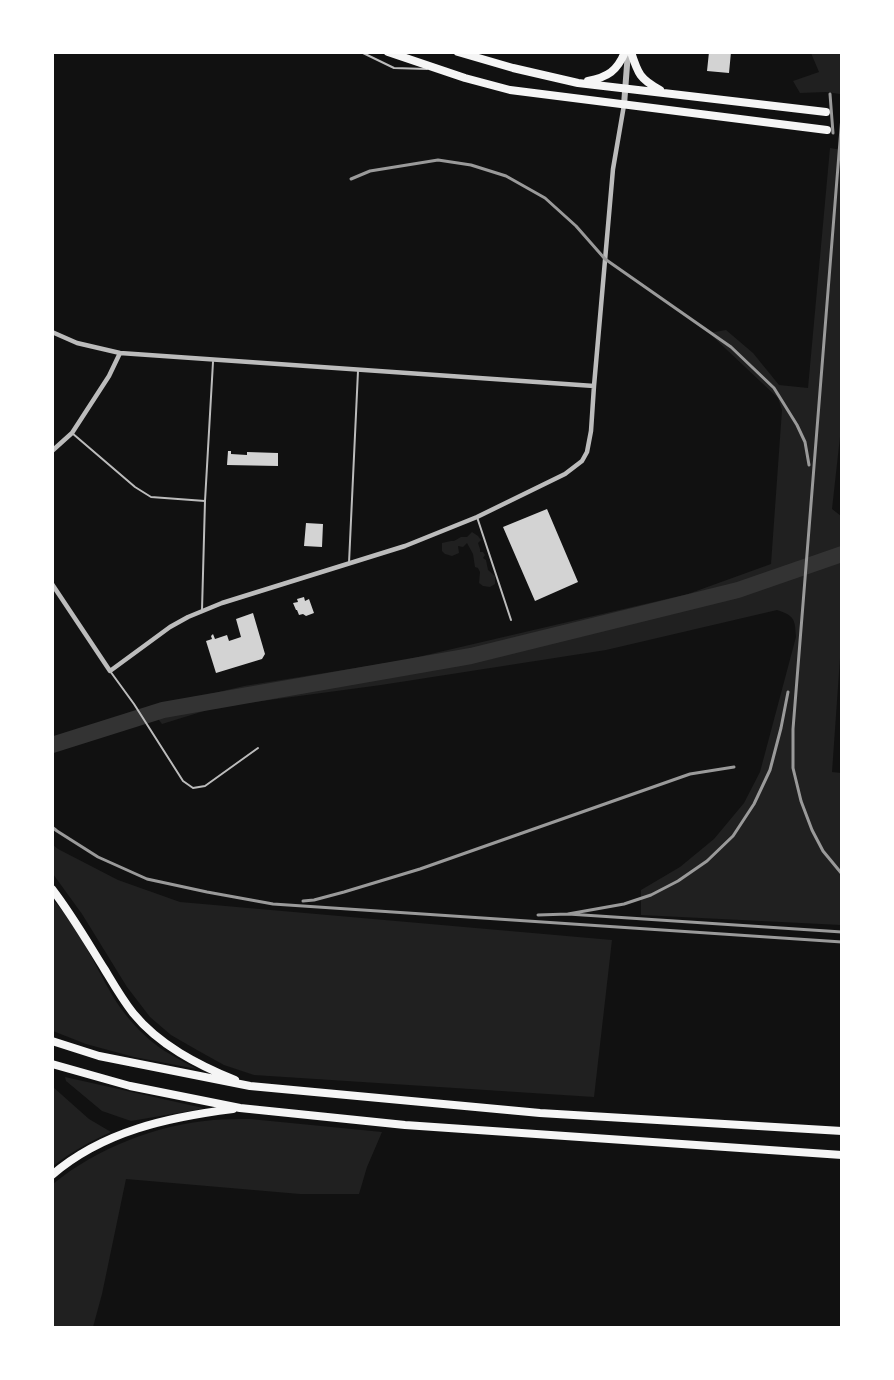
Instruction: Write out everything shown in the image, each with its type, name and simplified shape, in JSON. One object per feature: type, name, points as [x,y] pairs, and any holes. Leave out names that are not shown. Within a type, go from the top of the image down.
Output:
[{"type":"main road","points":[[388,52],[436,69],[510,90],[826,130]]},
{"type":"main road","points":[[458,52],[578,83],[826,112]]},
{"type":"main road","points":[[578,83],[599,79],[612,72],[628,52],[639,75],[666,93]]},
{"type":"main road","points":[[52,889],[73,918],[119,994],[134,1014],[156,1036],[198,1064],[250,1086]]},
{"type":"main road","points":[[52,1041],[99,1056],[250,1086],[540,1113],[842,1131]]},
{"type":"main road","points":[[52,1064],[130,1086],[240,1108],[405,1125],[842,1155]]},
{"type":"main road","points":[[52,1175],[90,1148],[125,1132],[169,1119],[240,1108]]},
{"type":"street","points":[[52,584],[110,671],[170,627],[202,610],[405,546],[477,517],[565,474],[582,461],[587,452],[591,431],[613,169],[624,105],[628,52]]},
{"type":"street","points":[[52,332],[77,343],[120,353],[594,387]]},
{"type":"street","points":[[52,451],[72,433],[109,376],[120,353]]},
{"type":"lane","points":[[361,52],[394,68],[436,69]]},
{"type":"lane","points":[[202,610],[213,360]]},
{"type":"lane","points":[[349,563],[358,370]]},
{"type":"lane","points":[[72,433],[135,487],[151,497],[205,501]]},
{"type":"lane","points":[[477,517],[512,620]]},
{"type":"lane","points":[[110,671],[183,781],[193,788],[205,786],[258,748]]},
{"type":"shaded area","points":[[811,53],[841,53],[840,94],[800,93],[793,81],[819,72]]},
{"type":"shaded area","points":[[830,148],[842,150],[842,419],[832,509],[841,516],[841,644],[832,772],[841,773],[841,925],[641,915],[641,890],[680,867],[714,839],[744,803],[760,772],[796,637],[792,619],[777,610],[606,650],[381,685],[247,703],[230,703],[162,724],[150,708],[244,686],[405,660],[688,594],[771,564],[782,410],[778,398],[709,333],[726,330],[753,353],[779,385],[808,388]]},
{"type":"shaded area","points":[[472,532],[481,540],[478,543],[480,552],[485,555],[483,558],[486,560],[488,570],[495,576],[495,584],[490,587],[479,583],[480,572],[475,567],[473,554],[467,543],[463,547],[458,546],[459,553],[452,556],[442,551],[442,543],[467,537]]},
{"type":"shaded area","points":[[52,844],[118,880],[180,902],[612,940],[594,1097],[254,1075],[224,1065],[171,1035],[150,1017],[127,987],[82,914],[53,874]]},
{"type":"shaded area","points":[[52,899],[70,920],[116,1002],[129,1019],[160,1048],[197,1069],[134,1057],[86,1044],[53,1031]]},
{"type":"shaded area","points":[[65,1077],[203,1108],[131,1121],[102,1111],[66,1081]]},
{"type":"shaded area","points":[[53,1087],[89,1119],[111,1132],[81,1147],[53,1166]]},
{"type":"shaded area","points":[[250,1119],[382,1132],[367,1167],[359,1194],[300,1194],[126,1179],[93,1327],[53,1327],[53,1184],[70,1171],[108,1149],[149,1133],[192,1123]]},
{"type":"building","points":[[709,52],[731,52],[729,73],[707,71]]},
{"type":"building","points":[[228,451],[231,451],[231,454],[247,455],[247,452],[278,453],[278,466],[227,465]]},
{"type":"building","points":[[547,509],[578,582],[535,601],[503,527]]},
{"type":"building","points":[[306,523],[323,524],[322,547],[304,546]]},
{"type":"building","points":[[304,597],[305,601],[309,599],[314,613],[306,616],[299,615],[293,603]]},
{"type":"building","points":[[253,613],[265,654],[262,659],[216,673],[206,641],[212,639],[213,634],[215,639],[227,635],[229,641],[241,637],[236,619]]},
{"type":"waterway","points":[[52,745],[163,710],[471,656],[738,590],[842,554]]},
{"type":"railway","points":[[830,94],[833,133]]},
{"type":"railway","points":[[842,116],[793,729],[793,768],[801,801],[823,851],[842,874]]},
{"type":"railway","points":[[351,179],[370,171],[438,160],[471,165],[506,176],[545,198],[576,226],[605,259],[731,347],[774,388],[805,442],[809,465]]},
{"type":"railway","points":[[568,914],[624,904],[651,895],[678,881],[707,861],[733,836],[754,804],[770,770],[788,692]]},
{"type":"railway","points":[[303,901],[344,892],[420,869],[690,774],[734,767]]},
{"type":"railway","points":[[52,827],[98,857],[147,879],[273,904],[842,942]]},
{"type":"railway","points":[[538,915],[568,914],[842,932]]}]
